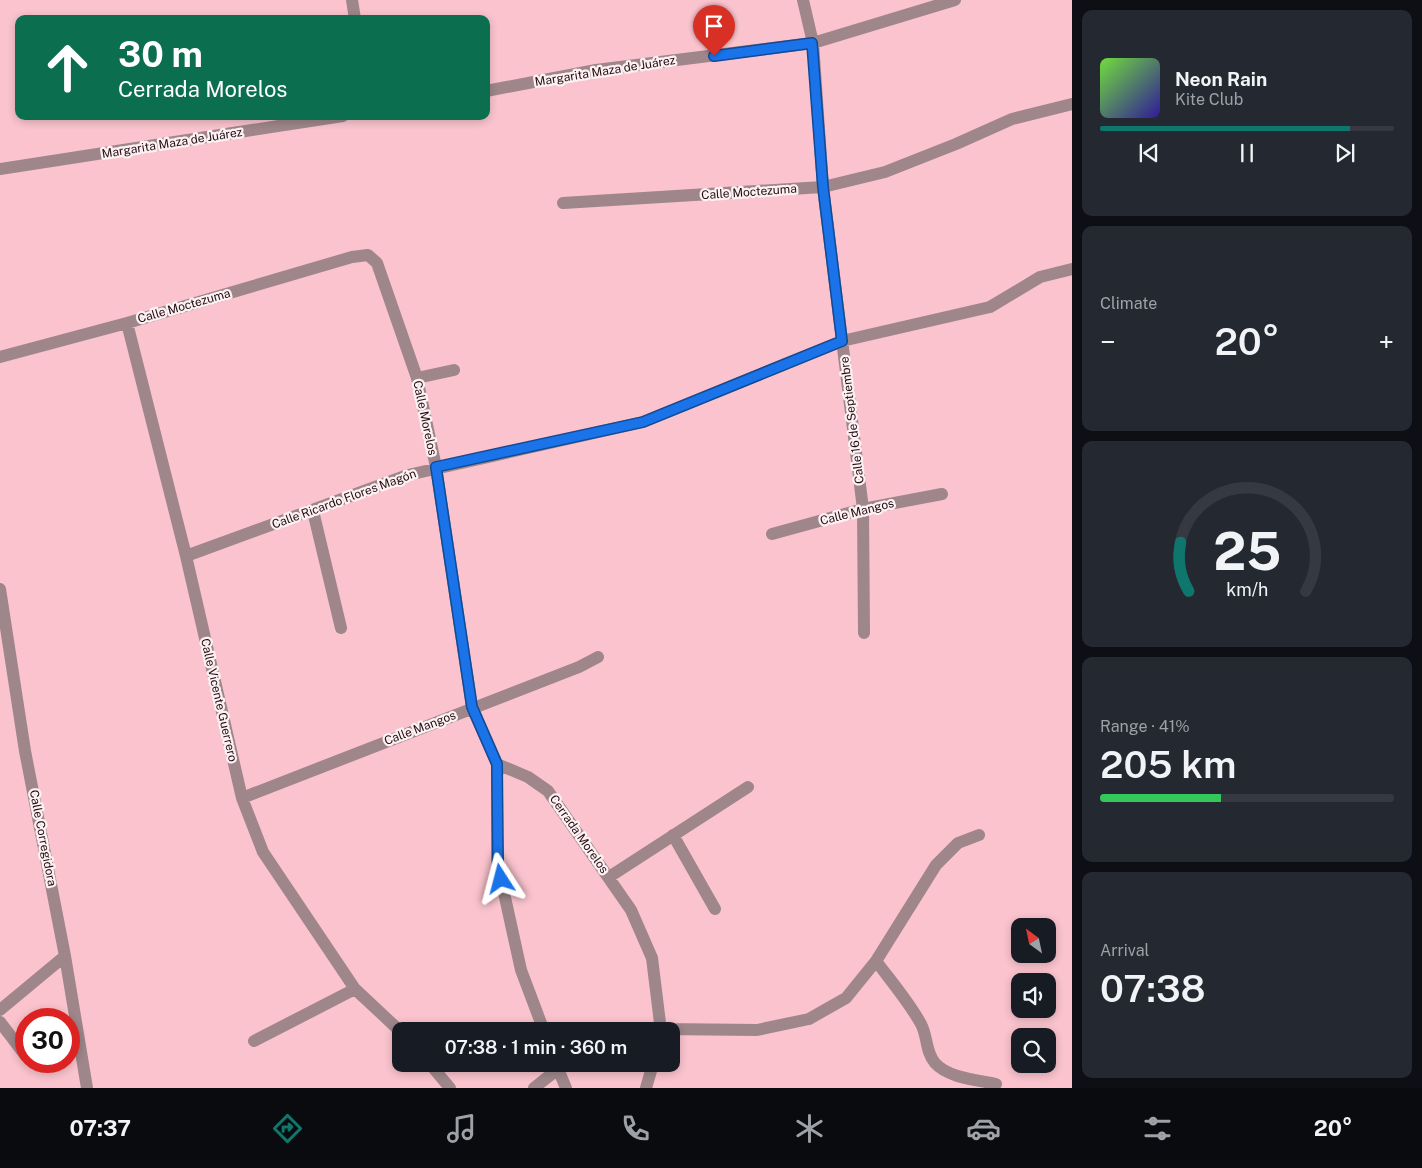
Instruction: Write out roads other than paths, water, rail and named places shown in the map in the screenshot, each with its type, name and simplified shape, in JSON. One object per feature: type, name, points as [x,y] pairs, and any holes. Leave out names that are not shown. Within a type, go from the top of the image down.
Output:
[{"type":"street","points":[[352,0],[354,15]]},
{"type":"street","name":"Calle 16 de Septiembre","points":[[803,0],[812,43],[823,187],[863,509],[864,633]]},
{"type":"street","name":"Margarita Maza de Juárez","points":[[490,90],[596,70],[812,43],[955,0]]},
{"type":"street","name":"Calle Moctezuma","points":[[562,203],[823,187],[885,172],[956,144],[1012,119],[1072,104]]},
{"type":"street","name":"Margarita Maza de Juárez","points":[[0,169],[317,120]]},
{"type":"street","name":"Calle Moctezuma","points":[[0,357],[127,323],[352,257],[368,255]]},
{"type":"street","name":"Calle Morelos","points":[[368,255],[376,263],[417,378],[436,467],[472,707]]},
{"type":"street","name":"Calle Ricardo Flores Magón","points":[[186,556],[408,475],[436,467],[643,422],[842,341],[990,307],[1040,277],[1072,269]]},
{"type":"street","name":"Calle Vicente Guerrero","points":[[127,323],[186,556],[242,798],[263,852],[355,989],[392,1024]]},
{"type":"street","points":[[417,378],[454,370]]},
{"type":"street","name":"Calle Mangos","points":[[772,534],[863,509],[942,494]]},
{"type":"street","points":[[313,511],[341,628]]},
{"type":"street","name":"Calle Corregidora","points":[[0,589],[26,751],[65,956],[87,1088]]},
{"type":"street","name":"Calle Mangos","points":[[242,798],[579,667],[598,657]]},
{"type":"street","points":[[472,707],[497,764],[498,861],[521,970],[541,1022]]},
{"type":"street","name":"Cerrada Morelos","points":[[497,764],[528,778],[548,790],[631,910],[652,958],[660,1022]]},
{"type":"street","name":"Cerrada Morelos","points":[[609,877],[748,787]]},
{"type":"street","points":[[674,835],[715,908]]},
{"type":"street","points":[[680,1030],[758,1030],[809,1019],[846,998],[876,961],[936,865],[958,843],[979,835]]},
{"type":"street","points":[[0,1010],[65,956]]},
{"type":"street","points":[[876,961],[921,1024],[926,1037],[927,1050],[936,1064],[953,1074],[996,1084]]},
{"type":"street","points":[[254,1041],[355,989]]},
{"type":"street","points":[[0,1022],[15,1042]]},
{"type":"street","points":[[437,1072],[450,1088]]},
{"type":"street","points":[[534,1088],[551,1072]]},
{"type":"street","points":[[559,1072],[566,1088]]},
{"type":"street","points":[[646,1088],[650,1072]]}]
